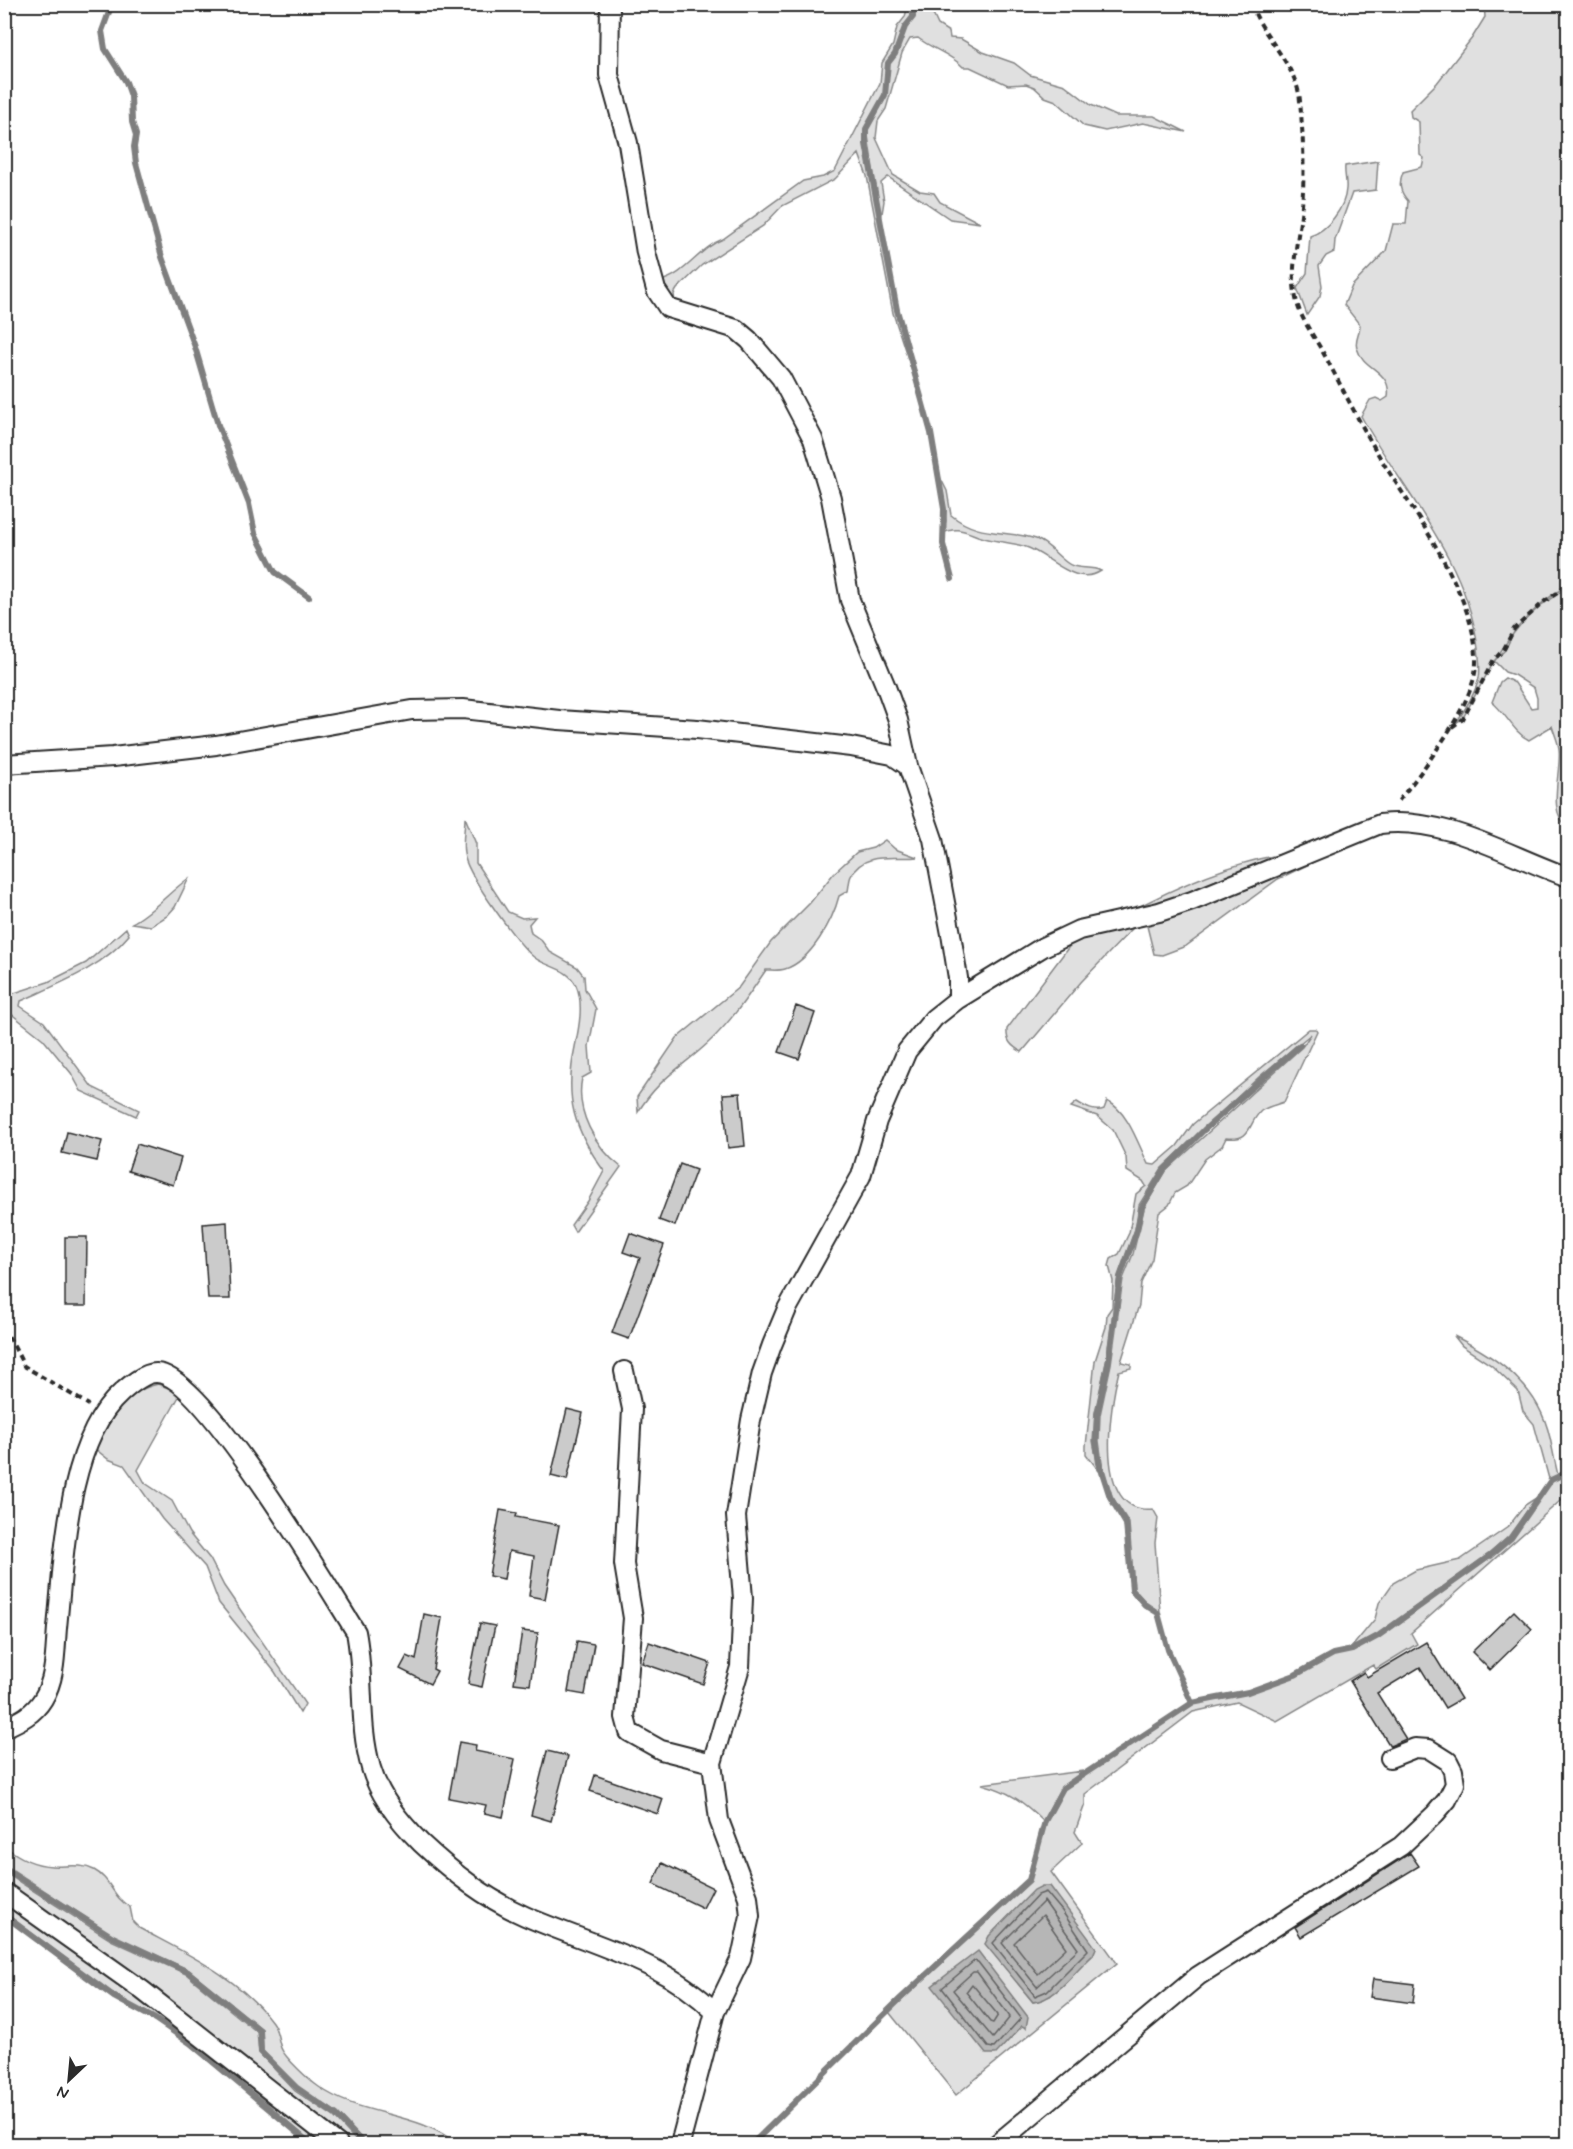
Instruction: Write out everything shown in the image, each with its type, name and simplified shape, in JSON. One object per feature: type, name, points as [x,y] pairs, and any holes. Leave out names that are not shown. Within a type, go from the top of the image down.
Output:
[{"type":"street","points":[[610,4],[609,75],[628,143],[646,253],[656,290],[660,300],[668,308],[736,329],[749,340],[781,378],[798,407],[824,472],[850,600],[898,720],[908,766],[942,876],[958,978],[958,999]]},
{"type":"street","points":[[4,764],[113,757],[216,745],[412,710],[463,709],[559,720],[697,729],[851,747],[892,756],[908,766]]},
{"type":"street","points":[[680,2145],[715,2012],[741,1958],[750,1916],[748,1897],[719,1820],[712,1764],[740,1667],[743,1598],[736,1516],[751,1420],[762,1373],[787,1309],[861,1176],[877,1121],[907,1051],[934,1018],[958,999],[1043,946],[1079,930],[1159,912],[1380,824],[1405,821],[1434,826],[1569,878]]},
{"type":"street","points":[[624,1371],[632,1409],[624,1564],[633,1618],[625,1717],[629,1732],[661,1750],[712,1764]]},
{"type":"street","points":[[4,1728],[27,1718],[44,1699],[53,1673],[69,1515],[93,1428],[102,1413],[127,1388],[144,1377],[157,1373],[168,1377],[200,1404],[244,1458],[356,1632],[360,1654],[364,1735],[371,1770],[386,1800],[406,1828],[449,1870],[485,1896],[525,1916],[634,1958],[694,1991],[715,2012]]},
{"type":"street","points":[[997,2145],[1198,1976],[1401,1846],[1435,1814],[1447,1800],[1455,1784],[1453,1771],[1448,1761],[1429,1749],[1415,1748],[1390,1758]]},
{"type":"street","points":[[4,1892],[141,1990],[338,2145]]},
{"type":"path","points":[[1251,4],[1256,18],[1292,73],[1300,98],[1302,203],[1293,285],[1299,310],[1359,423],[1437,544],[1470,621],[1475,652],[1475,672],[1468,693],[1449,729],[1380,824]]},
{"type":"path","points":[[1449,729],[1463,719],[1493,661],[1504,649],[1514,629],[1545,601],[1569,586]]},
{"type":"path","points":[[4,1328],[24,1366],[102,1413]]},
{"type":"shaded area","points":[[922,4],[923,8],[931,10],[938,25],[949,32],[950,38],[961,39],[983,52],[1014,63],[1030,75],[1065,85],[1091,105],[1116,116],[1154,116],[1186,132],[1143,123],[1105,131],[1084,126],[1056,101],[1045,97],[1034,87],[1026,84],[1008,85],[970,67],[963,67],[918,38],[910,39],[902,53],[886,109],[878,121],[876,138],[893,175],[920,191],[934,193],[940,202],[980,223],[950,219],[888,177],[881,183],[884,201],[881,220],[867,129],[885,95],[889,64],[896,55],[905,27],[914,17],[914,5]]},
{"type":"shaded area","points":[[908,5],[912,5],[912,17],[904,26],[894,54],[887,63],[884,95],[865,128],[865,144],[896,310],[916,384],[893,313],[867,176],[859,154],[835,179],[782,206],[763,226],[702,265],[677,289],[674,294],[675,304],[660,281],[677,273],[714,243],[723,239],[803,181],[823,177],[835,171],[880,83],[882,63],[893,45],[897,27],[905,17]]},
{"type":"shaded area","points":[[1484,5],[1568,5],[1568,585],[1549,597],[1518,627],[1494,661],[1463,718],[1456,723],[1472,696],[1479,678],[1479,656],[1470,611],[1446,552],[1361,416],[1370,400],[1376,398],[1382,401],[1388,397],[1388,388],[1382,375],[1360,355],[1356,342],[1360,325],[1344,305],[1352,286],[1386,251],[1393,224],[1406,224],[1408,201],[1401,188],[1401,176],[1403,172],[1422,167],[1424,158],[1420,155],[1419,122],[1411,117],[1410,110],[1437,83],[1472,38],[1485,17]]},
{"type":"shaded area","points":[[1378,161],[1376,190],[1352,193],[1335,240],[1334,252],[1326,256],[1319,266],[1322,286],[1320,296],[1307,315],[1297,288],[1307,273],[1310,236],[1329,224],[1339,211],[1346,189],[1345,166]]},
{"type":"shaded area","points":[[939,475],[947,491],[951,515],[961,522],[982,530],[1036,539],[1047,545],[1069,564],[1101,571],[1082,576],[1072,573],[1026,547],[987,539],[961,530],[947,531],[942,534],[946,521]]},
{"type":"shaded area","points":[[1568,587],[1568,826],[1561,820],[1556,802],[1559,749],[1552,726],[1529,740],[1518,732],[1492,702],[1500,682],[1505,678],[1515,683],[1531,708],[1537,707],[1534,688],[1505,672],[1494,661],[1505,650],[1515,630],[1540,606]]},
{"type":"shaded area","points":[[465,817],[476,844],[476,863],[508,912],[522,918],[535,917],[529,924],[531,933],[541,940],[550,952],[577,967],[584,976],[585,989],[596,1009],[589,1046],[591,1073],[582,1078],[581,1103],[595,1139],[621,1167],[575,1232],[571,1225],[588,1201],[604,1171],[585,1142],[571,1098],[572,1065],[580,1016],[578,992],[573,979],[535,958],[528,951],[485,895],[465,858],[463,843]]},
{"type":"shaded area","points":[[1392,830],[1355,842],[1278,879],[1186,946],[1162,955],[1154,954],[1145,918],[1359,836]]},
{"type":"shaded area","points":[[885,840],[895,849],[917,857],[872,859],[857,868],[850,878],[848,891],[839,896],[820,939],[804,958],[785,969],[766,970],[724,1026],[708,1043],[662,1082],[638,1112],[637,1097],[677,1038],[739,987],[771,942],[810,903],[834,873],[857,852],[873,848]]},
{"type":"shaded area","points":[[1299,852],[1161,907],[1125,914],[1209,875],[1254,860]]},
{"type":"shaded area","points":[[189,878],[175,907],[167,916],[151,926],[132,923],[147,913]]},
{"type":"shaded area","points":[[1133,921],[1132,929],[1081,982],[1022,1052],[1012,1045],[1007,1037],[1007,1029],[1080,932]]},
{"type":"shaded area","points":[[126,928],[129,935],[106,957],[79,974],[21,1001],[20,1006],[44,1022],[92,1087],[139,1110],[136,1116],[81,1091],[71,1073],[43,1039],[5,1009],[5,996],[48,982],[86,963]]},
{"type":"shaded area","points":[[1309,1029],[1317,1031],[1284,1102],[1261,1111],[1241,1137],[1226,1138],[1222,1146],[1205,1159],[1187,1186],[1175,1193],[1169,1205],[1159,1213],[1152,1259],[1141,1283],[1139,1305],[1121,1362],[1131,1364],[1131,1368],[1119,1371],[1115,1387],[1110,1456],[1113,1478],[1121,1495],[1134,1507],[1153,1509],[1158,1518],[1155,1543],[1160,1612],[1147,1603],[1134,1589],[1129,1523],[1112,1496],[1102,1462],[1099,1441],[1100,1415],[1111,1364],[1123,1279],[1133,1254],[1144,1208],[1166,1171],[1302,1047],[1311,1034],[1260,1076],[1162,1168],[1139,1205],[1135,1230],[1118,1277],[1106,1363],[1095,1414],[1093,1441],[1099,1471],[1086,1454],[1086,1446],[1095,1361],[1106,1327],[1107,1314],[1112,1307],[1113,1281],[1109,1266],[1111,1259],[1119,1254],[1129,1233],[1136,1194],[1146,1186],[1143,1181],[1127,1171],[1126,1157],[1113,1130],[1097,1116],[1071,1107],[1077,1102],[1090,1109],[1101,1110],[1104,1109],[1107,1101],[1127,1120],[1148,1164],[1155,1165],[1177,1146],[1193,1124]]},
{"type":"shaded area","points":[[1454,1336],[1501,1364],[1527,1389],[1545,1420],[1558,1475],[1549,1479],[1534,1424],[1523,1411],[1518,1391],[1491,1365],[1462,1346]]},
{"type":"shaded area","points":[[158,1384],[181,1393],[138,1470],[145,1483],[172,1501],[189,1533],[210,1559],[224,1586],[305,1704],[300,1713],[275,1672],[219,1603],[205,1567],[162,1519],[124,1465],[108,1459],[94,1448],[105,1427],[127,1400],[136,1393]]},
{"type":"shaded area","points":[[1568,1474],[1568,1494],[1411,1633],[1417,1644],[1376,1669],[1373,1665],[1277,1721],[1237,1702],[1193,1712],[1085,1794],[1085,1804],[1075,1832],[1082,1843],[1051,1872],[1117,1963],[956,2095],[889,2012],[1030,1881],[1046,1822],[1064,1789],[1192,1704],[1248,1693],[1296,1676],[1334,1655],[1352,1651],[1379,1637],[1492,1556],[1512,1538],[1552,1481]],"holes":[[[1082,1931],[1095,1948],[1093,1955],[1050,1996],[1033,2002],[986,1944]]]},
{"type":"shaded area","points":[[1536,1498],[1509,1536],[1490,1553],[1378,1634],[1351,1648],[1375,1619],[1379,1603],[1393,1583],[1416,1570],[1460,1560],[1508,1527],[1525,1505]]},
{"type":"shaded area","points":[[1083,1771],[1061,1787],[1043,1821],[1015,1798],[982,1784]]},
{"type":"shaded area","points":[[5,1846],[21,1857],[39,1864],[79,1866],[94,1870],[130,1907],[133,1922],[139,1928],[228,1979],[259,2006],[274,2025],[283,2052],[315,2084],[335,2097],[353,2104],[424,2125],[457,2144],[366,2144],[338,2113],[298,2087],[263,2051],[262,2029],[189,1970],[114,1936],[5,1865]]},
{"type":"shaded area","points":[[4,1872],[111,1940],[186,1974],[257,2032],[259,2053],[295,2091],[334,2117],[359,2144],[343,2144],[5,1888]]},
{"type":"shaded area","points":[[4,1896],[331,2144],[313,2144],[250,2088],[191,2042],[116,1995],[5,1913]]},
{"type":"water","points":[[1042,1886],[1050,1886],[1096,1948],[1093,1955],[1058,1990],[1050,1996],[1033,2002],[985,1944],[989,1936],[1034,1890]]},
{"type":"water","points":[[978,1951],[1028,2017],[1026,2028],[1022,2026],[996,2054],[986,2054],[932,1986]]},
{"type":"building","points":[[796,1006],[815,1013],[799,1059],[779,1052]]},
{"type":"building","points":[[740,1093],[745,1146],[728,1148],[723,1094]]},
{"type":"building","points":[[67,1132],[102,1141],[97,1161],[62,1153]]},
{"type":"building","points":[[137,1144],[181,1158],[173,1185],[128,1171]]},
{"type":"building","points":[[680,1164],[696,1170],[675,1226],[659,1220]]},
{"type":"building","points":[[227,1222],[230,1299],[208,1299],[203,1224]]},
{"type":"building","points":[[630,1233],[664,1245],[629,1339],[612,1333],[640,1258],[623,1252]]},
{"type":"building","points":[[65,1237],[87,1237],[86,1306],[65,1306]]},
{"type":"building","points":[[567,1409],[583,1413],[567,1480],[551,1476]]},
{"type":"building","points":[[500,1510],[517,1513],[516,1517],[559,1525],[545,1599],[529,1596],[534,1556],[509,1551],[504,1579],[489,1576]]},
{"type":"building","points":[[1514,1611],[1532,1629],[1490,1670],[1472,1652]]},
{"type":"building","points":[[424,1614],[442,1618],[433,1669],[437,1671],[430,1684],[400,1669],[407,1656],[416,1660]]},
{"type":"building","points":[[480,1623],[495,1626],[482,1687],[468,1684]]},
{"type":"building","points":[[522,1631],[538,1633],[530,1685],[514,1683]]},
{"type":"building","points":[[577,1641],[594,1644],[585,1695],[568,1692]]},
{"type":"building","points":[[649,1642],[710,1663],[703,1684],[642,1663]]},
{"type":"building","points":[[1426,1642],[1461,1699],[1445,1708],[1420,1667],[1377,1693],[1406,1739],[1390,1746],[1350,1681],[1364,1672],[1367,1677]]},
{"type":"building","points":[[459,1742],[476,1745],[475,1751],[515,1759],[503,1817],[484,1813],[486,1805],[449,1798]]},
{"type":"building","points":[[547,1751],[568,1756],[551,1821],[531,1815]]},
{"type":"building","points":[[595,1775],[663,1799],[658,1814],[590,1791]]},
{"type":"building","points":[[1410,1853],[1419,1866],[1301,1937],[1295,1927]]},
{"type":"building","points":[[662,1863],[713,1888],[703,1908],[653,1884]]},
{"type":"building","points":[[1373,1979],[1415,1984],[1413,2003],[1370,1997]]},
{"type":"waterway","points":[[112,4],[102,31],[105,49],[126,82],[131,96],[132,122],[136,135],[134,147],[136,163],[162,257],[195,347],[218,425],[249,504],[255,533],[275,572],[309,597]]},
{"type":"waterway","points":[[913,4],[913,17],[905,27],[895,54],[888,63],[885,95],[866,129],[866,144],[897,310],[931,433],[944,509],[943,544],[952,579]]},
{"type":"waterway","points":[[1192,1703],[1168,1650],[1158,1613],[1145,1605],[1132,1590],[1126,1524],[1110,1497],[1099,1463],[1096,1441],[1097,1414],[1108,1364],[1120,1277],[1137,1230],[1142,1207],[1164,1170],[1204,1130],[1300,1045]]},
{"type":"waterway","points":[[752,2144],[900,1999],[1029,1880],[1045,1821],[1063,1788],[1192,1703],[1248,1692],[1295,1675],[1333,1654],[1352,1650],[1378,1636],[1491,1555],[1511,1538],[1551,1480],[1568,1472]]},
{"type":"waterway","points":[[4,1868],[113,1937],[188,1972],[260,2030],[261,2052],[297,2088],[336,2115],[364,2144]]},
{"type":"waterway","points":[[4,1915],[114,1997],[155,2019],[190,2043],[311,2144]]}]
